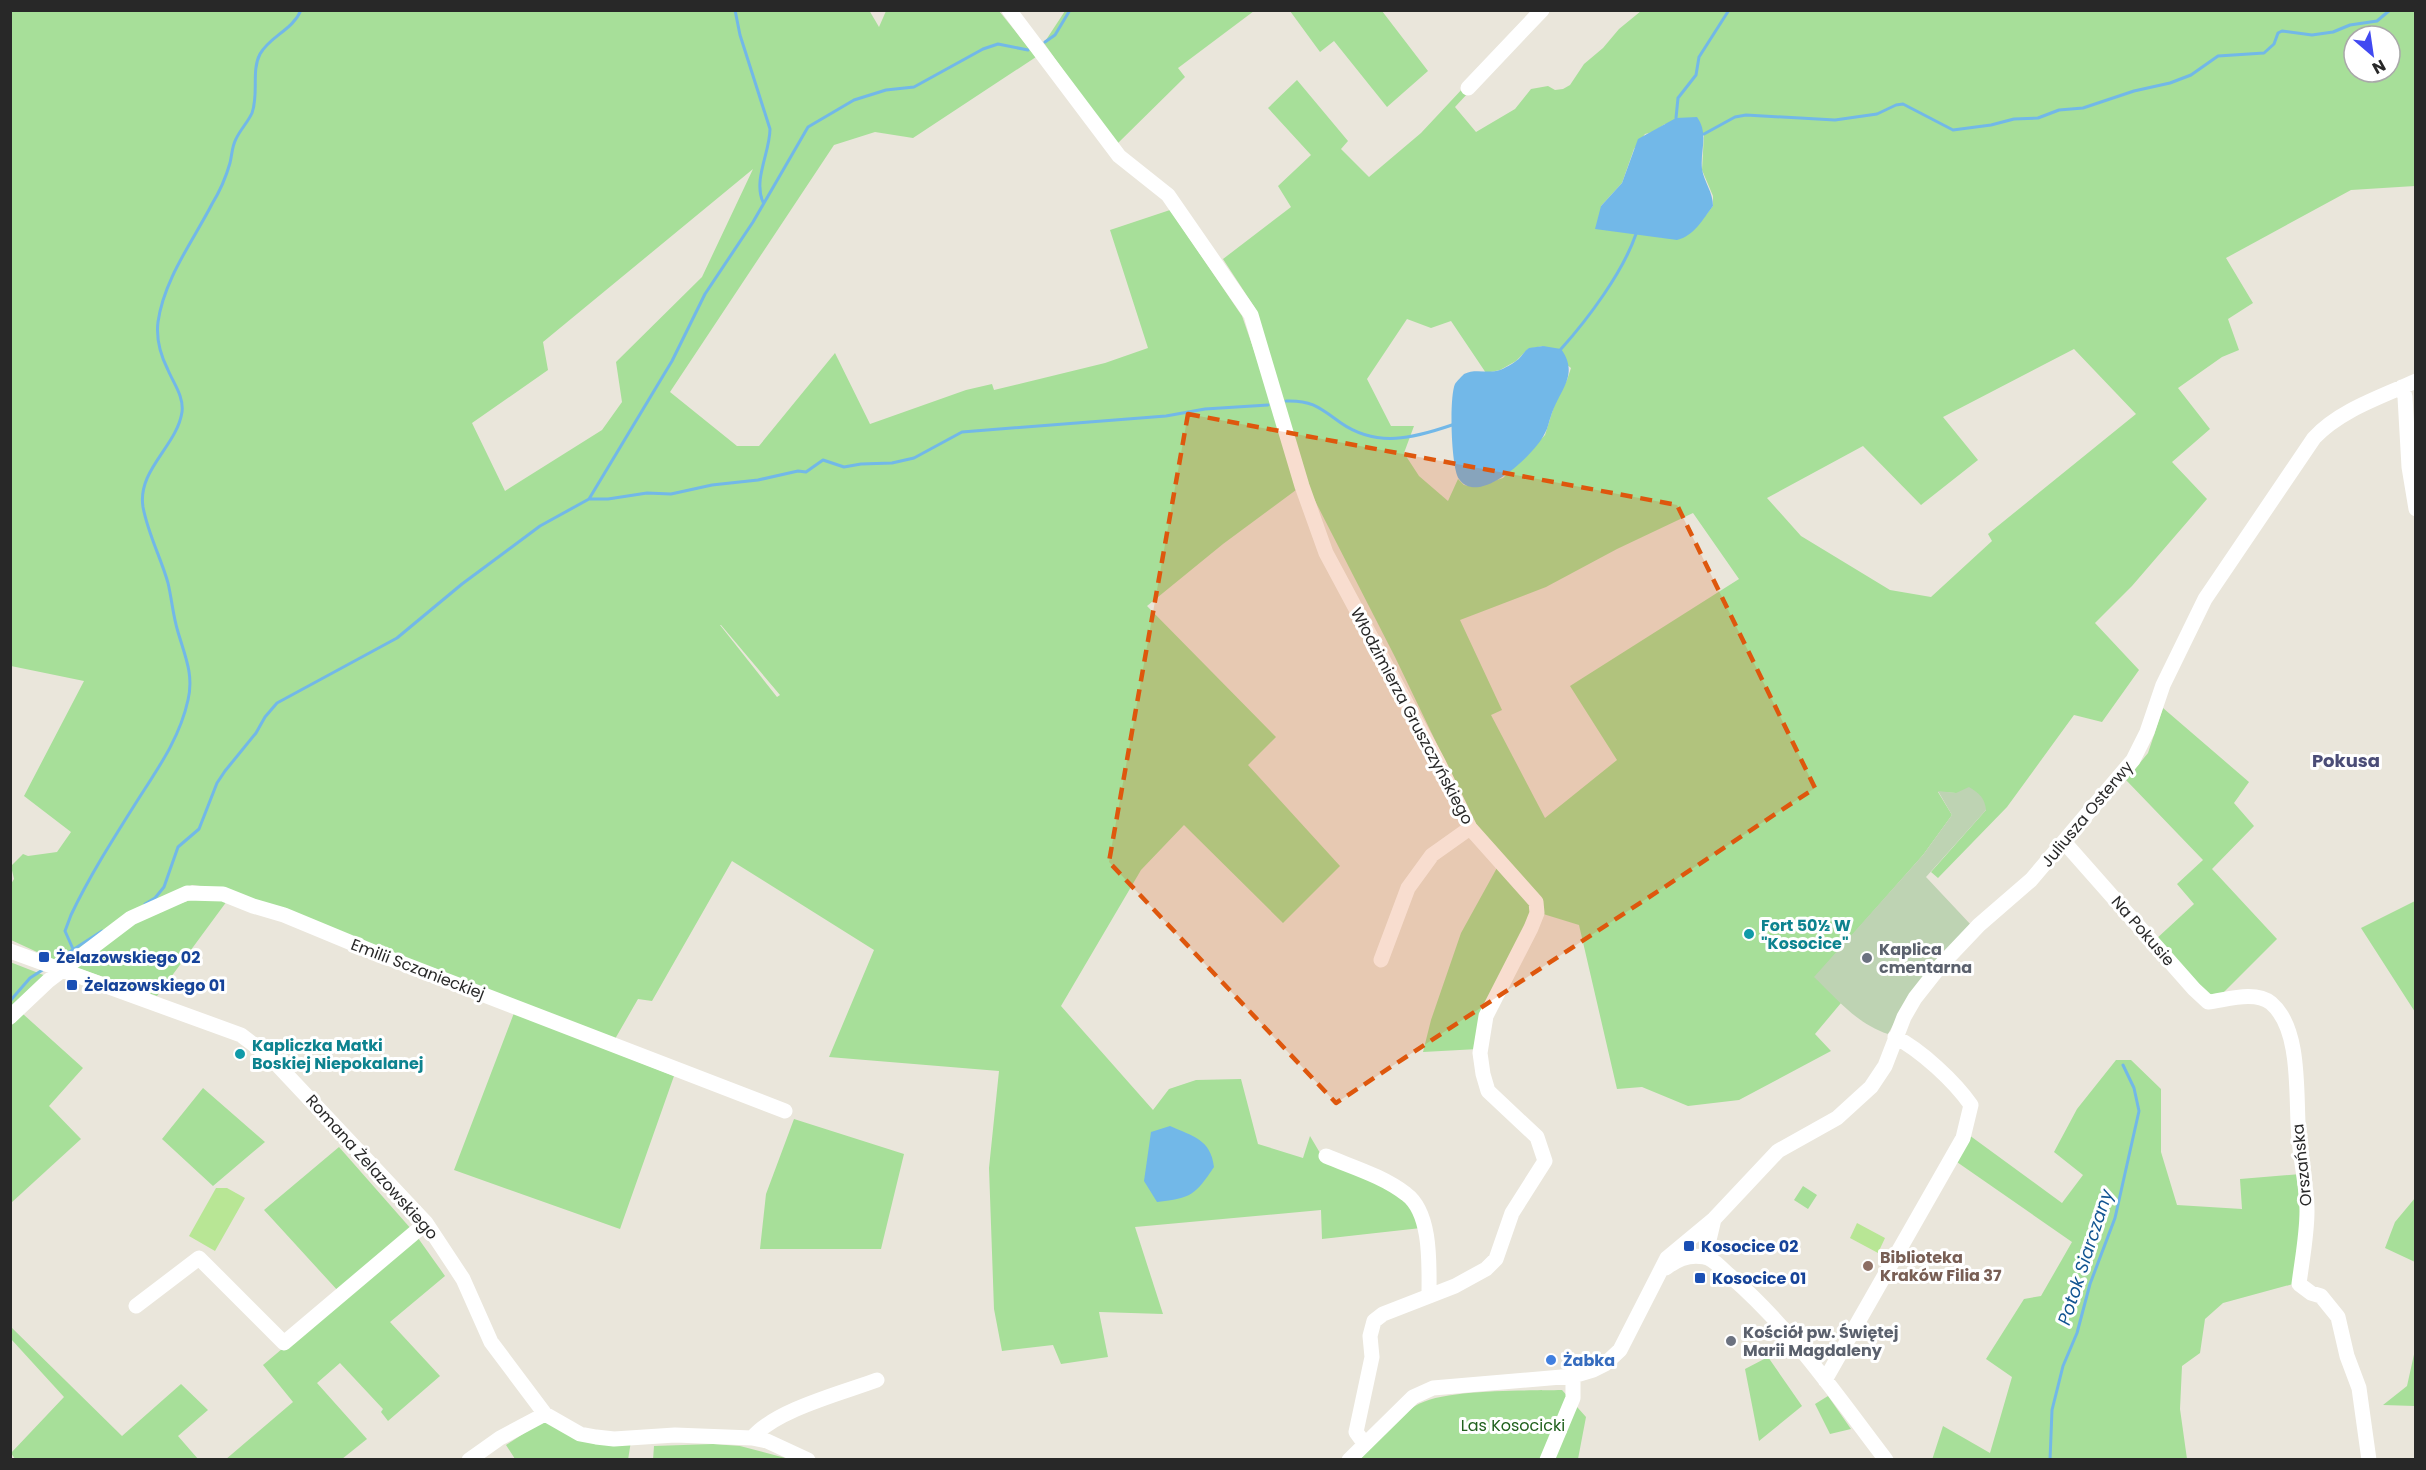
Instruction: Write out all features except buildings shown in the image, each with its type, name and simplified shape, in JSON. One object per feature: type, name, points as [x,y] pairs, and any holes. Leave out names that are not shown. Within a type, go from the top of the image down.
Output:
[{"type":"street","name":"Włodzimierza Gruszczyńskiego","points":[[1009,10],[1119,156],[1168,195],[1251,315],[1302,486],[1326,553],[1438,762],[1470,828],[1536,902],[1537,913],[1531,928],[1486,1016],[1480,1053],[1488,1090],[1537,1137],[1545,1161],[1512,1213],[1496,1259],[1475,1276],[1383,1314],[1374,1321],[1370,1336],[1372,1357],[1356,1432],[1364,1443]]},
{"type":"street","points":[[1468,88],[1542,10]]},
{"type":"street","points":[[2409,384],[2405,398],[2409,467],[2415,509]]},
{"type":"street","name":"Juliusza Osterwy","points":[[1574,1376],[1605,1364],[1620,1350],[1667,1258],[1714,1219],[1778,1151],[1837,1118],[1870,1087],[1885,1065],[1895,1037],[1915,998],[1941,965],[1979,925],[2031,880],[2065,843],[2133,760],[2147,732],[2163,685],[2205,599],[2314,438],[2334,421],[2409,384]]},
{"type":"street","points":[[1381,960],[1408,888],[1432,855],[1470,828]]},
{"type":"street","name":"Na Pokusie","points":[[2065,843],[2194,989],[2208,1002],[2229,1000]]},
{"type":"street","name":"Emilii Sczanieckiej","points":[[10,1017],[58,970],[131,918],[187,893],[224,894],[284,915],[383,956],[786,1111]]},
{"type":"street","name":"Romana Żelazowskiego","points":[[10,951],[241,1035],[270,1057],[426,1223],[463,1279],[491,1342],[545,1414],[580,1434],[596,1437],[614,1439],[675,1435],[752,1438],[767,1441],[808,1460]]},
{"type":"street","name":"Orszańska","points":[[2229,1000],[2246,996],[2266,1000],[2272,1004],[2282,1019],[2294,1053],[2298,1137],[2307,1212],[2299,1284],[2311,1293],[2321,1296],[2338,1317],[2347,1356],[2359,1388],[2368,1460]]},
{"type":"street","points":[[1825,1380],[1963,1138],[1971,1105],[1963,1093],[1908,1044],[1895,1037]]},
{"type":"street","points":[[1326,1156],[1387,1182],[1408,1195],[1420,1214],[1426,1237],[1429,1295]]},
{"type":"street","name":"Juliusza Osterwy","points":[[1705,1257],[1714,1219]]},
{"type":"street","points":[[136,1306],[199,1258],[284,1343],[426,1223]]},
{"type":"street","points":[[1658,1274],[1674,1261],[1689,1257],[1705,1257],[1766,1309],[1825,1380],[1886,1460]]},
{"type":"street","points":[[1349,1460],[1413,1397],[1433,1388],[1574,1376],[1573,1398],[1547,1460]]},
{"type":"street","points":[[752,1438],[759,1429],[779,1416],[877,1380]]},
{"type":"street","points":[[469,1460],[500,1438],[545,1414]]},
{"type":"highlighted area","points":[[1188,414],[1677,505],[1815,788],[1336,1103],[1109,862]]},
{"type":"green space","points":[[869,10],[879,27],[886,11],[999,11],[1036,57],[913,138],[875,132],[834,145],[670,392],[737,446],[759,446],[835,353],[870,424],[966,390],[992,384],[994,390],[1105,363],[1148,348],[1110,230],[1170,210],[1242,316],[1271,399],[1296,490],[1223,544],[1147,606],[1276,737],[1248,765],[1340,866],[1283,923],[1184,825],[1141,870],[1061,1006],[1153,1110],[1169,1089],[1196,1080],[1241,1079],[1258,1144],[1303,1158],[1310,1136],[1323,1158],[1406,1196],[1421,1228],[1322,1239],[1321,1210],[1135,1227],[1163,1314],[1099,1312],[1108,1357],[1061,1364],[1053,1345],[1002,1351],[994,1309],[989,1168],[999,1071],[829,1057],[874,950],[732,861],[652,1001],[638,999],[615,1039],[225,889],[192,885],[158,901],[61,963],[11,940],[11,884],[14,879],[11,866],[23,854],[28,856],[57,852],[71,832],[24,796],[84,681],[11,666],[10,11]],"holes":[[[753,169],[702,277],[616,362],[622,402],[602,430],[505,491],[472,423],[548,370],[543,342]],[[721,625],[780,695],[777,697]]]},
{"type":"green space","points":[[1065,11],[1254,11],[1178,68],[1185,77],[1116,145],[1044,43]]},
{"type":"green space","points":[[1290,11],[1382,11],[1428,71],[1387,107],[1334,41],[1320,52]]},
{"type":"green space","points":[[1641,11],[2415,11],[2415,186],[2351,190],[2226,258],[2253,303],[2228,319],[2239,350],[2222,357],[2178,388],[2210,429],[2172,462],[2207,499],[2132,586],[2095,623],[2139,670],[2102,722],[2074,715],[2007,807],[1938,878],[1931,872],[1986,810],[1956,793],[1938,792],[1952,815],[1923,855],[1815,977],[1841,1003],[1815,1034],[1831,1051],[1739,1100],[1688,1106],[1642,1087],[1617,1089],[1579,925],[1540,913],[1474,821],[1395,657],[1310,491],[1255,308],[1223,259],[1291,207],[1278,186],[1311,155],[1268,108],[1297,80],[1348,141],[1341,149],[1369,177],[1421,133],[1464,87],[1468,93],[1455,107],[1476,132],[1515,109],[1531,89],[1548,86],[1555,90],[1570,85],[1584,64],[1603,48],[1619,29]],"holes":[[[1665,124],[1704,134],[1702,170],[1713,196],[1713,206],[1697,226],[1662,238],[1601,206],[1622,183],[1634,149],[1645,134]],[[1407,319],[1431,328],[1451,321],[1486,373],[1500,370],[1516,361],[1528,349],[1543,346],[1571,368],[1555,403],[1545,435],[1503,478],[1475,487],[1464,485],[1458,479],[1448,501],[1419,476],[1404,453],[1414,426],[1391,426],[1367,379]],[[2074,349],[2136,414],[1988,534],[1992,541],[1931,597],[1890,590],[1801,536],[1767,498],[1863,446],[1921,505],[1978,460],[1943,417]],[[1693,513],[1739,579],[1570,686],[1617,760],[1545,818],[1491,715],[1502,710],[1460,620],[1546,587],[1617,549]]]},
{"type":"green space","points":[[2163,708],[2249,782],[2234,803],[2254,826],[2212,869],[2277,939],[2221,995],[2207,996],[2155,940],[2194,904],[2177,884],[2203,860],[2126,780],[2148,753]]},
{"type":"green space","points":[[1969,787],[1981,796],[1986,810],[1926,877],[1972,926],[1907,1000],[1888,1034],[1857,1017],[1814,977],[1923,855],[1952,815],[1938,791],[1956,793]]},
{"type":"green space","points":[[1498,866],[1532,902],[1533,918],[1478,1049],[1423,1052],[1431,1020],[1461,933]]},
{"type":"green space","points":[[200,897],[227,901],[157,996],[72,966],[138,917]]},
{"type":"green space","points":[[2415,901],[2415,1012],[2361,928]]},
{"type":"green space","points":[[10,962],[46,976],[10,1008]]},
{"type":"green space","points":[[514,1013],[674,1076],[620,1229],[454,1170]]},
{"type":"green space","points":[[23,1014],[83,1068],[49,1106],[81,1139],[11,1203],[11,1026]]},
{"type":"green space","points":[[2116,1060],[2131,1060],[2161,1089],[2161,1152],[2177,1205],[2242,1209],[2240,1179],[2301,1174],[2302,1217],[2293,1284],[2223,1303],[2205,1319],[2200,1353],[2182,1366],[2180,1409],[2187,1459],[1932,1460],[1943,1426],[1990,1453],[2012,1377],[1986,1359],[2024,1299],[2041,1296],[2072,1242],[1954,1160],[1969,1135],[2062,1203],[2083,1175],[2054,1152],[2077,1109]]},
{"type":"green space","points":[[203,1088],[265,1142],[213,1186],[162,1139]]},
{"type":"green space","points":[[794,1119],[904,1154],[881,1249],[760,1249],[766,1194]]},
{"type":"green space","points":[[339,1147],[412,1230],[339,1292],[264,1210]]},
{"type":"green space","points":[[1803,1186],[1817,1195],[1808,1209],[1794,1200]]},
{"type":"green space","points":[[216,1188],[227,1188],[245,1198],[215,1251],[189,1236]]},
{"type":"green space","points":[[2415,1198],[2415,1262],[2385,1248],[2395,1222]]},
{"type":"green space","points":[[1857,1223],[1885,1238],[1878,1253],[1850,1238]]},
{"type":"green space","points":[[418,1238],[445,1276],[390,1322],[440,1376],[388,1421],[381,1412],[383,1409],[340,1363],[317,1383],[367,1439],[342,1459],[225,1460],[293,1402],[263,1365],[405,1245]]},
{"type":"green space","points":[[11,1327],[122,1436],[181,1384],[208,1410],[178,1436],[198,1459],[15,1459],[11,1453],[64,1397],[11,1339]]},
{"type":"green space","points":[[2415,1350],[2415,1406],[2383,1405],[2407,1386]]},
{"type":"green space","points":[[1768,1357],[1802,1406],[1759,1441],[1745,1369]]},
{"type":"green space","name":"Las Kosocicki","points":[[1562,1390],[1586,1417],[1578,1459],[1356,1460],[1399,1418],[1428,1400],[1465,1393]]},
{"type":"green space","points":[[1828,1396],[1851,1429],[1830,1434],[1815,1404]]},
{"type":"green space","points":[[546,1419],[631,1441],[628,1460],[515,1459],[506,1445]]},
{"type":"green space","points":[[713,1444],[740,1446],[789,1459],[653,1460],[654,1446]]},
{"type":"water","points":[[1697,117],[1703,130],[1702,169],[1712,196],[1713,206],[1698,226],[1688,235],[1677,240],[1595,229],[1601,206],[1622,183],[1638,139],[1676,118]]},
{"type":"water","points":[[1543,346],[1561,349],[1569,367],[1566,382],[1545,433],[1531,453],[1506,474],[1480,487],[1468,486],[1459,479],[1454,461],[1452,417],[1455,384],[1464,374],[1473,371],[1500,370],[1518,360],[1529,348]]},
{"type":"water","points":[[1170,1126],[1205,1144],[1214,1167],[1192,1194],[1157,1202],[1144,1181],[1151,1132]]},
{"type":"waterway","points":[[73,949],[65,931],[71,915],[103,856],[168,751],[180,727],[190,691],[188,666],[176,626],[168,583],[143,507],[146,481],[173,436],[182,412],[180,396],[165,365],[160,347],[158,322],[161,306],[180,261],[220,189],[235,142],[252,113],[256,68],[260,54],[270,42],[293,23],[301,10]]},
{"type":"waterway","points":[[735,10],[740,35],[770,129],[760,185],[763,202]]},
{"type":"waterway","points":[[1045,42],[1055,35],[1070,10]]},
{"type":"waterway","points":[[1676,118],[1678,98],[1696,75],[1699,57],[1729,10]]},
{"type":"waterway","points":[[1704,134],[1735,117],[1746,115],[1835,120],[1877,114],[1903,104],[1953,130],[1991,125],[2014,119],[2038,118],[2059,110],[2083,108],[2134,91],[2170,83],[2191,75],[2218,56],[2264,53],[2274,44],[2278,33],[2282,31],[2312,35],[2333,32],[2350,25],[2377,21],[2390,10]]},
{"type":"waterway","points":[[589,499],[672,361],[705,294],[753,222],[808,127],[854,100],[886,90],[914,87],[983,49],[998,44],[1028,50]]},
{"type":"waterway","points":[[1561,349],[1604,294],[1623,264],[1636,234]]},
{"type":"waterway","points":[[1286,401],[1303,402],[1321,409],[1341,423],[1368,436],[1410,437],[1452,425]]},
{"type":"waterway","points":[[145,904],[155,898],[164,887],[178,847],[199,829],[217,783],[277,703],[397,638],[462,584],[540,526],[589,499],[608,499],[647,493],[671,494],[712,485],[758,480],[798,471],[806,472],[823,460],[844,467],[892,463],[914,458],[962,432],[1166,416],[1205,409],[1268,405]]},
{"type":"waterway","points":[[54,962],[102,931]]},
{"type":"waterway","points":[[10,1001],[30,978],[44,969]]},
{"type":"waterway","name":"Potok Siarczany","points":[[2050,1460],[2052,1410],[2063,1366],[2077,1333],[2090,1284],[2115,1218],[2139,1111],[2134,1088],[2123,1065]]},
{"type":"place","name":"Fort 50½ W \"Kosocice\"","points":[[1749,934]]},
{"type":"place","name":"Żelazowskiego 02","points":[[44,957]]},
{"type":"place","name":"Kaplica cmentarna","points":[[1867,958]]},
{"type":"place","name":"Żelazowskiego 01","points":[[72,985]]},
{"type":"place","name":"Kapliczka Matki Boskiej Niepokalanej","points":[[240,1054]]},
{"type":"place","name":"Kosocice 02","points":[[1689,1246]]},
{"type":"place","name":"Biblioteka Kraków Filia 37","points":[[1868,1266]]},
{"type":"place","name":"Kosocice 01","points":[[1700,1278]]},
{"type":"place","name":"Kościół pw. Świętej Marii Magdaleny","points":[[1731,1341]]},
{"type":"place","name":"Żabka","points":[[1551,1360]]},
{"type":"district","name":"Pokusa","points":[[2346,760]]}]
